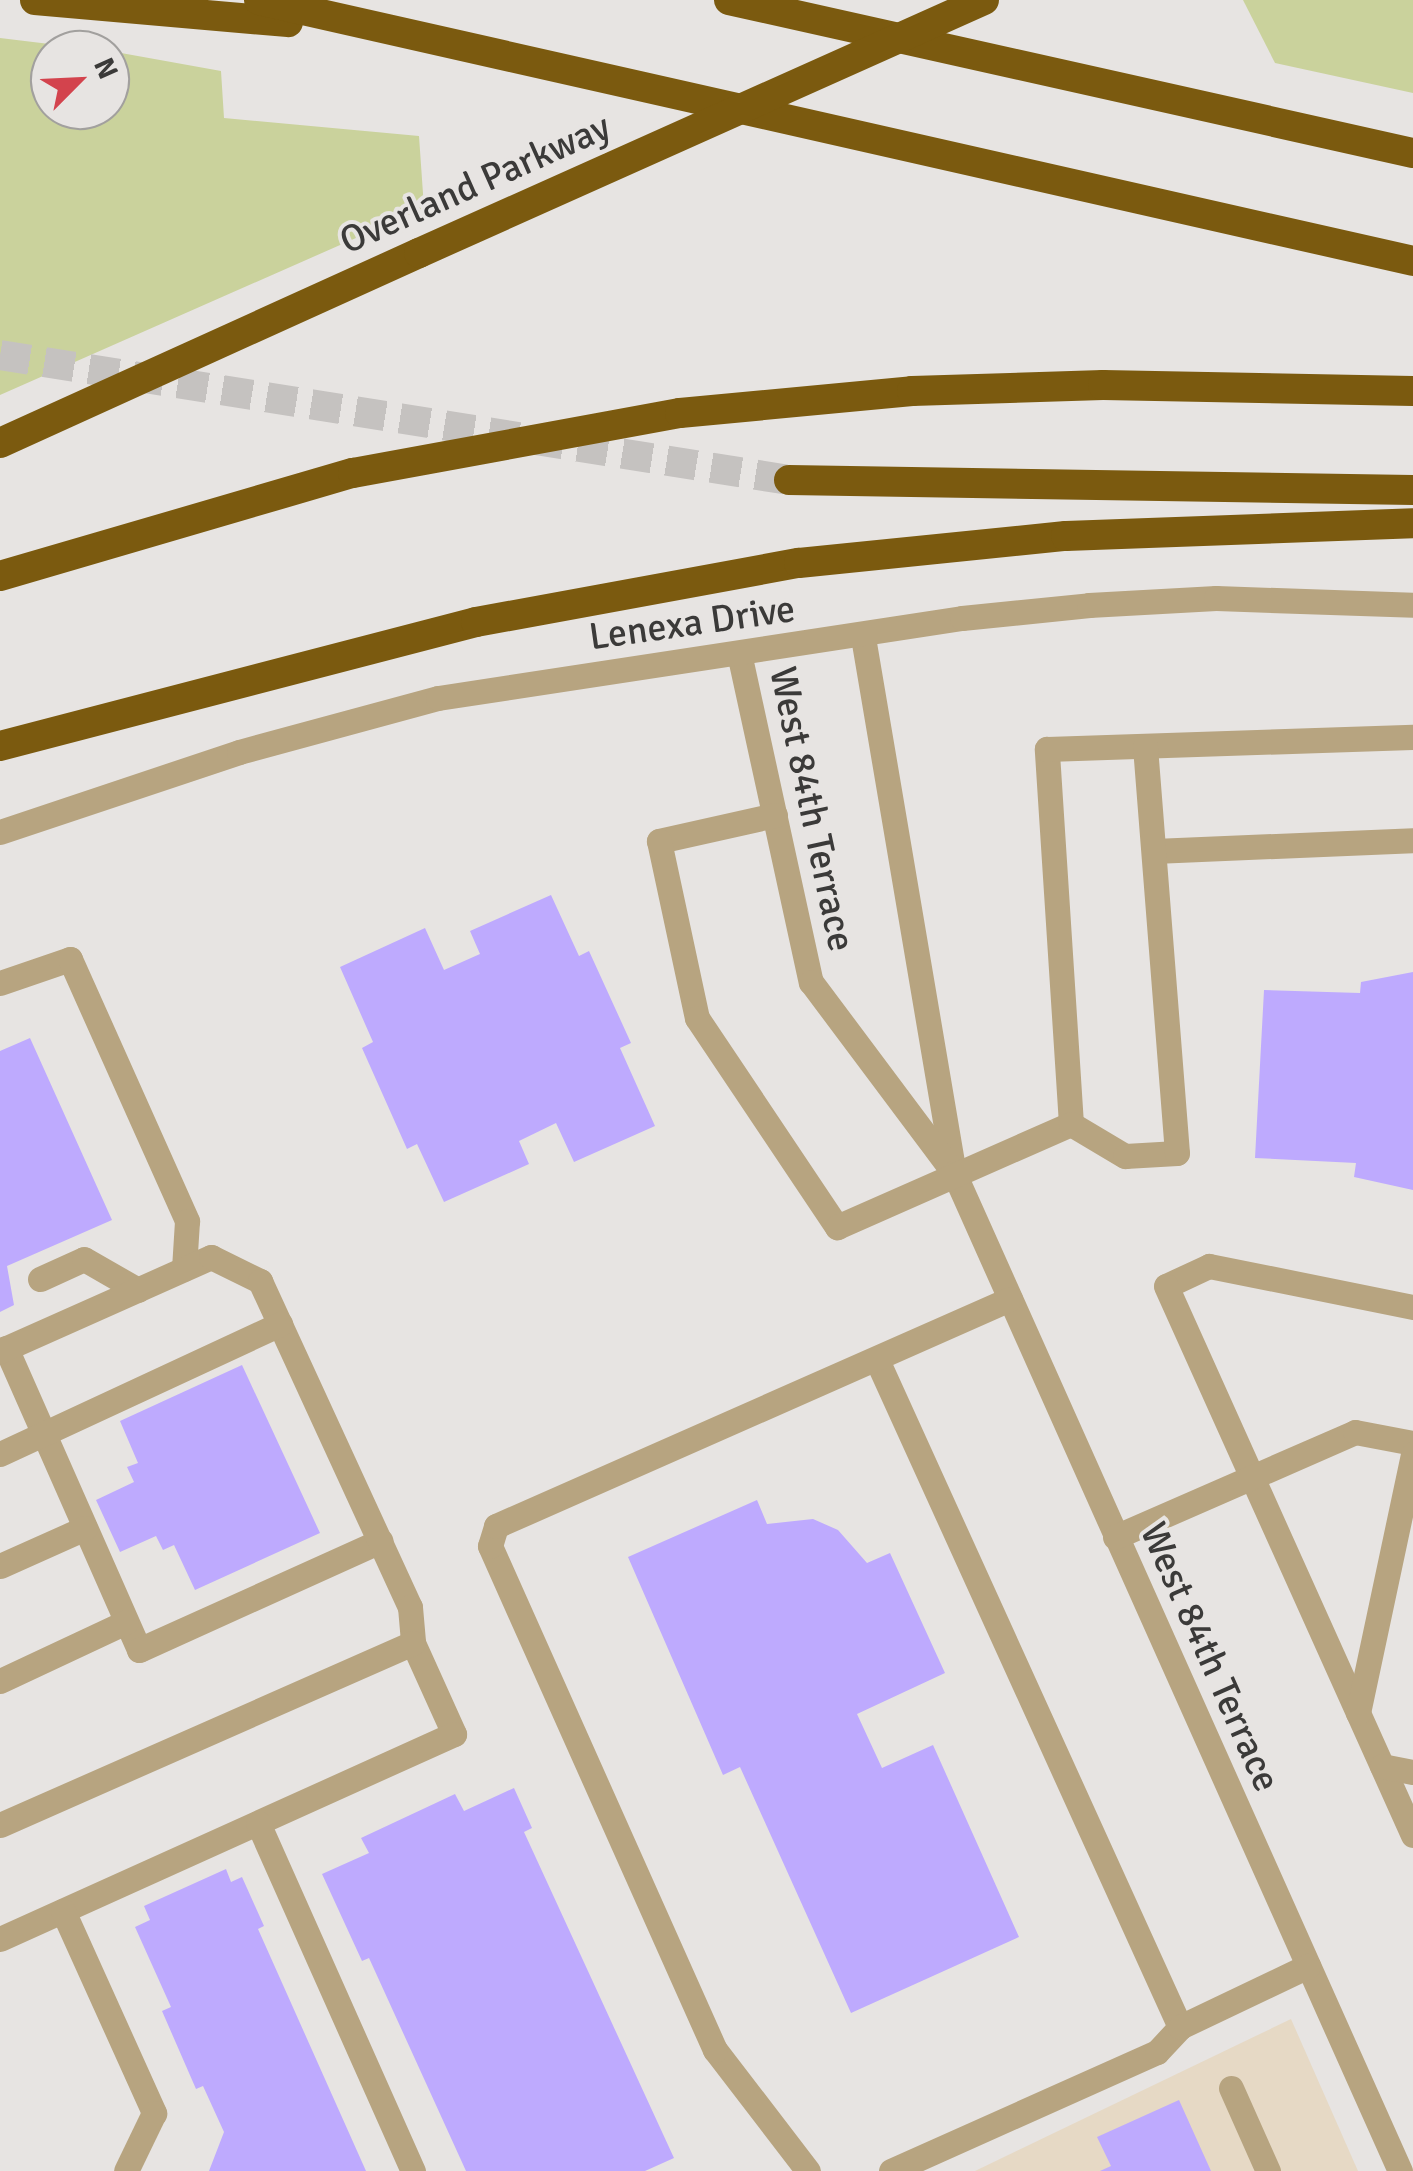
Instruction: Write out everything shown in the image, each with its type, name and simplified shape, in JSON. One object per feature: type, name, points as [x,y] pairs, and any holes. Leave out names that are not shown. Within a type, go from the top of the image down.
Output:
[{"type":"highway","points":[[35,0],[400,32]]},
{"type":"highway","points":[[258,0],[1413,261]]},
{"type":"highway","points":[[729,0],[1413,153]]},
{"type":"highway","name":"Overland Parkway","points":[[0,443],[984,0]]},
{"type":"highway","points":[[0,576],[353,473],[680,413],[989,388],[1255,384],[1413,391]]},
{"type":"highway","points":[[789,480],[1413,490]]},
{"type":"highway","points":[[0,746],[476,622],[799,563],[1066,536],[1413,523]]},
{"type":"street","name":"Lenexa Drive","points":[[0,832],[240,752],[438,698],[1089,605],[1216,598],[1413,605]]},
{"type":"street","name":"West 84th Terrace","points":[[863,637],[954,1173]]},
{"type":"street","name":"West 84th Terrace","points":[[739,654],[811,982],[954,1173],[1400,2171]]},
{"type":"street","points":[[1071,1124],[1047,749],[1413,736]]},
{"type":"street","points":[[1071,1124],[1125,1156],[1177,1153],[1146,746]]},
{"type":"street","points":[[775,815],[659,842],[697,1018],[837,1227],[1071,1124]]},
{"type":"street","points":[[1154,852],[1410,844]]},
{"type":"street","points":[[0,983],[70,959],[187,1221],[184,1269]]},
{"type":"street","points":[[0,1939],[454,1734],[413,1643],[410,1606],[260,1280],[212,1257],[3,1350],[139,1650],[380,1541]]},
{"type":"street","points":[[40,1279],[84,1259],[138,1290]]},
{"type":"street","points":[[1413,1307],[1209,1266],[1166,1286],[1413,1835]]},
{"type":"street","points":[[808,2171],[716,2050],[490,1546],[496,1526],[1010,1299]]},
{"type":"street","points":[[0,1454],[280,1324]]},
{"type":"street","points":[[877,1360],[1180,2027]]},
{"type":"street","points":[[1115,1538],[1355,1432],[1413,1443]]},
{"type":"street","points":[[1358,1714],[1413,1454]]},
{"type":"street","points":[[0,1566],[85,1528]]},
{"type":"street","points":[[0,1681],[126,1622]]},
{"type":"street","points":[[0,1826],[413,1643]]},
{"type":"street","points":[[1382,1766],[1413,1772]]},
{"type":"street","points":[[258,1822],[413,2171]]},
{"type":"street","points":[[63,1910],[154,2114],[126,2171]]},
{"type":"street","points":[[891,2171],[1158,2052],[1180,2027],[1308,1966]]},
{"type":"street","points":[[1232,2088],[1268,2171]]},
{"type":"shaded area","points":[[1291,2019],[1358,2171],[975,2171]]},
{"type":"green space","points":[[1243,0],[1413,0],[1413,93],[1275,63]]},
{"type":"green space","points":[[0,38],[30,42],[30,130],[130,130],[130,55],[221,71],[224,118],[419,136],[424,208],[0,395]]},
{"type":"building","points":[[551,895],[579,956],[589,951],[631,1043],[620,1048],[655,1126],[574,1162],[556,1123],[519,1141],[529,1164],[444,1202],[417,1144],[407,1149],[362,1048],[373,1042],[340,967],[425,928],[444,970],[480,954],[470,931]]},
{"type":"building","points":[[1413,972],[1413,1190],[1354,1177],[1356,1163],[1255,1158],[1264,990],[1360,993],[1361,982]]},
{"type":"building","points":[[30,1038],[112,1220],[7,1266],[14,1305],[0,1312],[0,1051]]},
{"type":"building","points":[[242,1365],[320,1533],[195,1590],[174,1545],[163,1550],[156,1536],[120,1552],[96,1500],[134,1482],[127,1467],[138,1463],[120,1421]]},
{"type":"building","points":[[757,1500],[767,1524],[813,1519],[838,1530],[867,1563],[890,1553],[945,1673],[857,1714],[882,1768],[933,1745],[1019,1937],[851,2013],[740,1767],[723,1775],[628,1557]]},
{"type":"building","points":[[514,1788],[532,1828],[524,1832],[674,2158],[645,2171],[466,2171],[369,1958],[362,1961],[322,1874],[369,1853],[361,1838],[455,1794],[464,1811]]},
{"type":"building","points":[[226,1869],[231,1882],[242,1877],[264,1926],[258,1929],[366,2171],[209,2171],[224,2132],[203,2086],[196,2089],[162,2011],[171,2007],[135,1927],[150,1920],[144,1906]]},
{"type":"building","points":[[1179,2100],[1211,2171],[1100,2171],[1111,2166],[1097,2137]]},
{"type":"tunnel","points":[[0,355],[789,480]]}]
